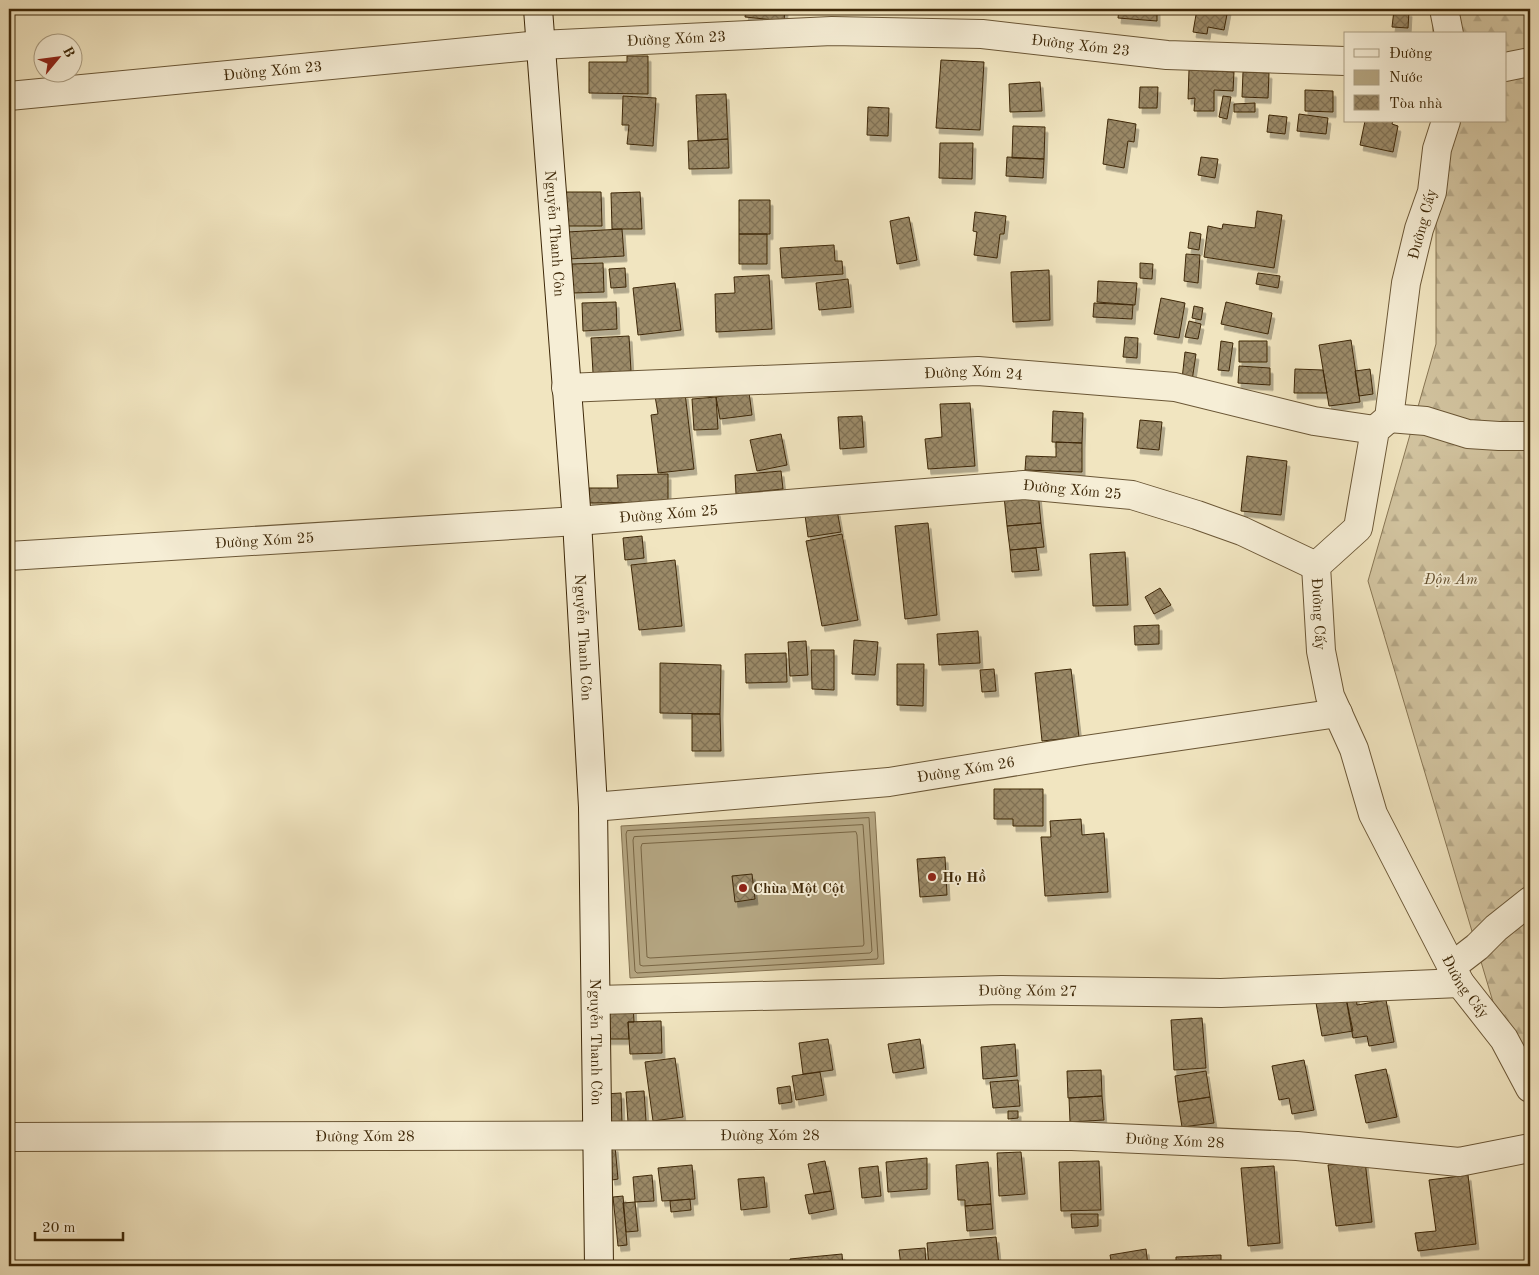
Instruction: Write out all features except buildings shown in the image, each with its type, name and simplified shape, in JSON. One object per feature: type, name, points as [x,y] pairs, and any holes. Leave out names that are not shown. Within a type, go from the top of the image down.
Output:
[{"type":"street","name":"Nguyễn Thanh Côn","points":[[538,9],[576,521],[593,807],[599,1266]]},
{"type":"street","points":[[1444,9],[1449,32]]},
{"type":"street","name":"Đường Xóm 23","points":[[9,96],[540,45],[832,31],[972,34],[1167,55],[1344,61]]},
{"type":"street","name":"Đường Cấy","points":[[1446,122],[1437,149],[1432,192],[1419,229],[1406,283],[1382,424],[1358,528],[1316,566],[1321,651],[1330,696],[1354,749],[1373,814],[1456,975],[1504,1039],[1530,1088]]},
{"type":"street","name":"Đường Xóm 24","points":[[566,388],[978,371],[1175,387],[1314,421],[1382,424],[1426,421],[1468,434],[1530,436]]},
{"type":"street","name":"Đường Xóm 25","points":[[9,556],[576,521],[1024,485],[1132,495],[1242,532],[1316,566]]},
{"type":"street","name":"Đường Xóm 26","points":[[593,807],[889,782],[1085,750],[1338,713]]},
{"type":"street","points":[[1456,975],[1477,947],[1496,928],[1530,901]]},
{"type":"street","name":"Đường Xóm 27","points":[[596,1000],[1002,990],[1221,993],[1456,975]]},
{"type":"street","name":"Đường Xóm 28","points":[[9,1138],[790,1135],[1072,1136],[1297,1146],[1459,1162],[1530,1148]]},
{"type":"green space","name":"Độn Am","points":[[1433,9],[1530,9],[1530,1079],[1504,1039],[1368,581],[1436,344],[1436,122],[1506,122],[1506,32],[1433,32]]},
{"type":"water","points":[[875,812],[884,964],[630,978],[621,826]]},
{"type":"place","name":"Họ Hồ","points":[[932,877]]},
{"type":"place","name":"Chùa Một Cột","points":[[743,888]]}]
